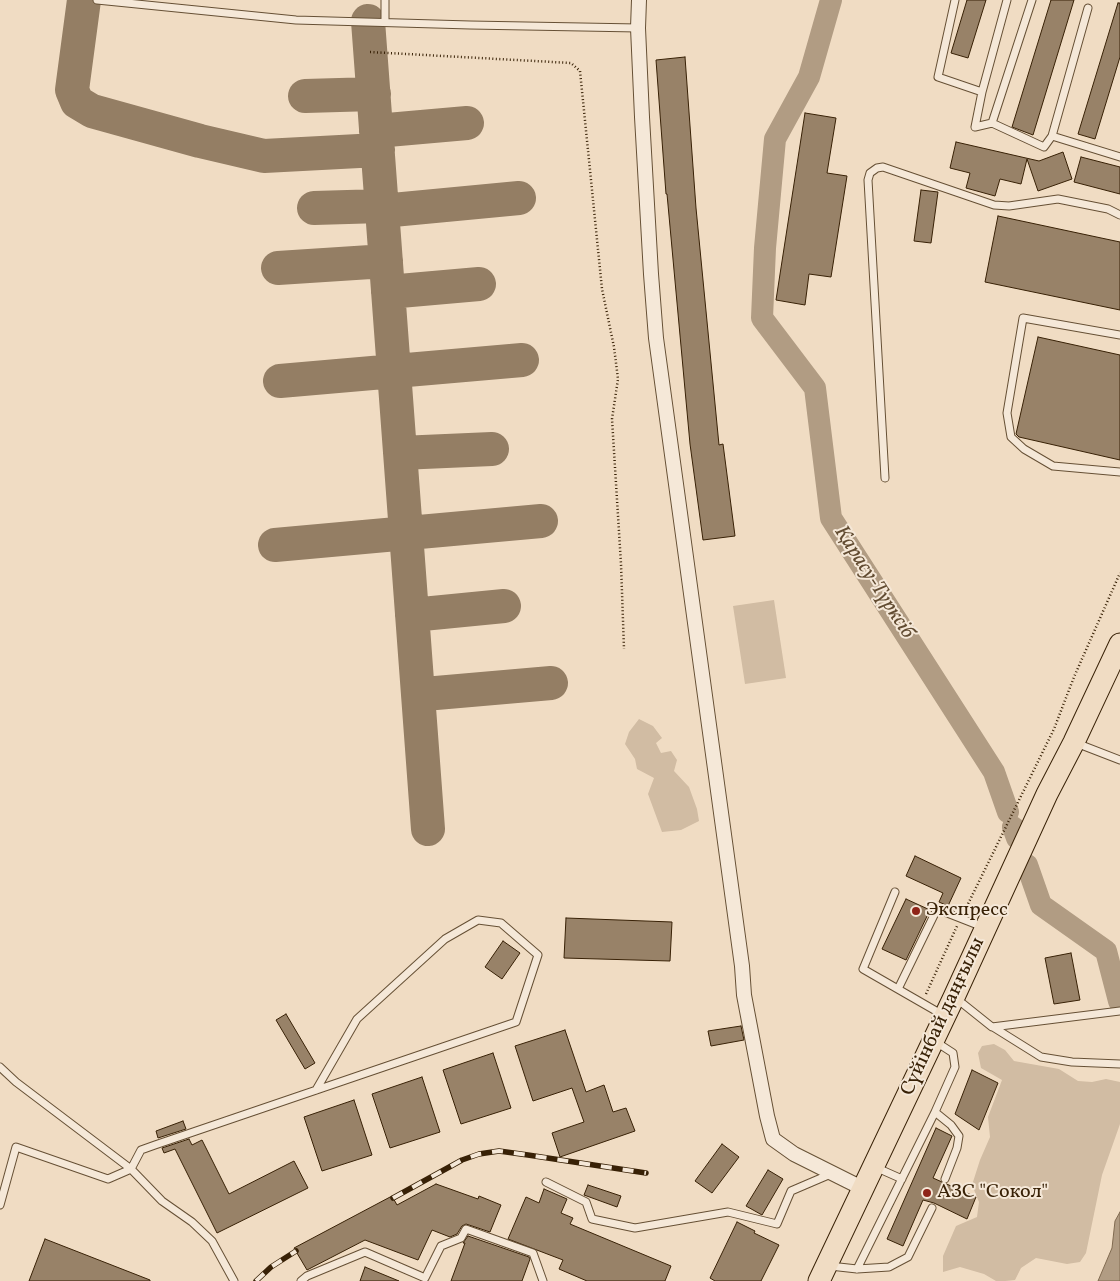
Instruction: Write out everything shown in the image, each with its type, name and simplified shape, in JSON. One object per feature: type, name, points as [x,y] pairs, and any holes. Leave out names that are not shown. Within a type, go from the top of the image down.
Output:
[{"type":"main road","name":"Сүйінбай даңғылы","points":[[823,1273],[875,1168],[1046,794],[1074,742],[1120,644]]},
{"type":"street","points":[[639,0],[638,28],[650,264],[656,338],[741,957],[744,995],[767,1116],[773,1138],[794,1154],[864,1189]]},
{"type":"lane","points":[[97,0],[296,20],[638,28]]},
{"type":"lane","points":[[385,0],[385,22]]},
{"type":"lane","points":[[955,0],[938,76],[982,92]]},
{"type":"lane","points":[[1007,0],[982,92],[975,127],[992,123],[1044,147],[1052,136],[1088,8]]},
{"type":"lane","points":[[992,123],[1032,0]]},
{"type":"lane","points":[[1052,136],[1120,157]]},
{"type":"lane","points":[[885,478],[868,180],[870,173],[877,168],[883,167],[994,205],[1009,206],[1058,199],[1108,209],[1120,215]]},
{"type":"lane","points":[[1120,335],[1023,318],[1007,413],[1011,437],[1024,449],[1053,466],[1120,472]]},
{"type":"lane","points":[[1074,742],[1120,760]]},
{"type":"lane","points":[[895,892],[863,969],[945,1016]]},
{"type":"lane","points":[[898,990],[937,908],[985,928]]},
{"type":"lane","points":[[0,1205],[16,1147],[108,1179],[130,1169],[141,1150],[516,1022],[538,955],[501,923],[478,920],[445,939],[357,1019],[316,1090]]},
{"type":"lane","points":[[954,997],[992,1027],[1041,1057],[1072,1062],[1120,1064]]},
{"type":"lane","points":[[992,1027],[1120,1011]]},
{"type":"lane","points":[[857,1270],[935,1112],[955,1067],[953,1053],[933,1041]]},
{"type":"lane","points":[[0,1067],[16,1082],[130,1169],[162,1201],[192,1222],[212,1241],[234,1281]]},
{"type":"lane","points":[[935,1112],[951,1125],[959,1136],[957,1148],[945,1179]]},
{"type":"lane","points":[[875,1168],[902,1179]]},
{"type":"lane","points":[[546,1182],[586,1202],[592,1219],[635,1228],[728,1212],[777,1224],[792,1191],[833,1173]]},
{"type":"lane","points":[[823,1273],[889,1267],[908,1257],[932,1208]]},
{"type":"lane","points":[[301,1281],[307,1276],[365,1252],[425,1278],[441,1246],[461,1238],[466,1229],[533,1253],[542,1281]]},
{"type":"path","points":[[370,52],[571,63],[580,71],[602,289],[614,347],[618,379],[612,419],[624,649]]},
{"type":"path","points":[[922,1003],[961,918],[1054,729],[1074,676],[1120,573]]},
{"type":"shaded area","points":[[774,600],[786,678],[745,684],[733,606]]},
{"type":"shaded area","points":[[639,719],[653,726],[662,738],[656,743],[661,753],[671,751],[677,760],[674,771],[689,787],[699,821],[681,830],[662,832],[648,794],[654,778],[637,769],[635,759],[625,744],[629,732]]},
{"type":"shaded area","points":[[994,1044],[1005,1050],[1014,1061],[1059,1069],[1078,1081],[1092,1082],[1106,1079],[1120,1082],[1120,1124],[1102,1175],[1086,1253],[1080,1262],[1067,1264],[1036,1258],[1021,1268],[1015,1280],[1005,1281],[996,1281],[984,1274],[960,1267],[943,1272],[943,1256],[956,1226],[977,1217],[979,1202],[972,1185],[990,1137],[988,1117],[1002,1080],[981,1068],[978,1053],[982,1046]]},
{"type":"shaded area","points":[[1120,1212],[1120,1281],[1098,1281],[1112,1248],[1115,1221]]},
{"type":"building","points":[[967,0],[986,0],[968,58],[951,53]]},
{"type":"building","points":[[1051,0],[1074,0],[1033,135],[1012,127]]},
{"type":"building","points":[[1118,3],[1120,3],[1120,57],[1095,139],[1078,134]]},
{"type":"building","points":[[685,57],[696,208],[719,445],[723,444],[735,536],[703,540],[690,444],[666,194],[656,60]]},
{"type":"building","points":[[805,113],[836,118],[827,173],[847,176],[831,277],[809,274],[805,305],[776,300]]},
{"type":"building","points":[[956,142],[1039,161],[1063,152],[1072,179],[1038,191],[1027,159],[1021,184],[1000,179],[995,196],[966,188],[970,173],[950,168]]},
{"type":"building","points":[[1081,157],[1120,167],[1120,194],[1074,182]]},
{"type":"building","points":[[921,190],[938,192],[931,243],[914,241]]},
{"type":"building","points":[[998,216],[1120,242],[1120,310],[985,282]]},
{"type":"building","points":[[1038,337],[1120,355],[1120,460],[1019,437],[1016,434]]},
{"type":"building","points":[[915,856],[961,878],[948,906],[939,902],[943,893],[906,876]]},
{"type":"building","points":[[906,899],[930,910],[906,960],[882,949]]},
{"type":"building","points":[[566,918],[672,922],[670,961],[564,958]]},
{"type":"building","points":[[503,941],[520,953],[502,979],[485,967]]},
{"type":"building","points":[[1071,953],[1080,1000],[1054,1004],[1045,958]]},
{"type":"building","points":[[286,1014],[315,1063],[305,1069],[276,1020]]},
{"type":"building","points":[[741,1026],[744,1040],[711,1046],[708,1031]]},
{"type":"building","points":[[565,1030],[586,1092],[604,1085],[613,1112],[626,1108],[635,1131],[560,1157],[552,1133],[584,1122],[572,1088],[533,1101],[515,1046]]},
{"type":"building","points":[[493,1053],[511,1108],[461,1124],[443,1070]]},
{"type":"building","points":[[972,1070],[998,1083],[979,1130],[955,1114]]},
{"type":"building","points":[[422,1077],[440,1132],[390,1148],[372,1094]]},
{"type":"building","points":[[354,1100],[372,1155],[322,1171],[304,1117]]},
{"type":"building","points":[[183,1121],[186,1129],[158,1138],[156,1131]]},
{"type":"building","name":"АЗС \"Сокол\"","points":[[936,1128],[952,1136],[933,1178],[976,1197],[967,1219],[934,1203],[923,1200],[903,1246],[887,1239]]},
{"type":"building","points":[[189,1139],[192,1145],[202,1140],[229,1194],[294,1161],[308,1188],[217,1233],[175,1149],[164,1153],[162,1148]]},
{"type":"building","points":[[722,1144],[739,1157],[712,1193],[695,1181]]},
{"type":"building","points":[[768,1170],[783,1179],[762,1215],[746,1206]]},
{"type":"building","points":[[436,1184],[478,1199],[479,1196],[501,1205],[490,1232],[466,1224],[462,1226],[457,1234],[450,1237],[432,1230],[418,1260],[365,1240],[307,1270],[294,1248],[392,1196],[397,1205]]},
{"type":"building","points":[[588,1185],[621,1196],[617,1207],[584,1195]]},
{"type":"building","points":[[544,1189],[567,1199],[561,1213],[573,1218],[570,1224],[671,1266],[665,1281],[587,1281],[559,1269],[563,1260],[508,1239],[526,1197],[539,1203]]},
{"type":"building","points":[[737,1222],[779,1245],[761,1281],[715,1281],[710,1278]]},
{"type":"building","points":[[468,1236],[529,1257],[530,1259],[522,1281],[451,1281],[465,1243],[463,1243]]},
{"type":"building","points":[[45,1239],[150,1280],[150,1281],[29,1281]]},
{"type":"building","points":[[365,1267],[399,1281],[360,1281]]},
{"type":"waterway","name":"Қарасу-Түрксіб","points":[[831,0],[809,77],[775,139],[765,248],[762,318],[815,388],[831,518],[994,772],[1008,812]]},
{"type":"waterway","name":"Қарасу-Түрксіб","points":[[1013,827],[1017,838]]},
{"type":"waterway","name":"Қарасу-Түрксіб","points":[[1027,865],[1041,905],[1106,951],[1119,1001]]},
{"type":"taxiway","points":[[84,0],[72,90],[77,102],[92,111],[200,141],[264,156],[378,150]]},
{"type":"taxiway","points":[[368,21],[428,829]]},
{"type":"taxiway","points":[[305,96],[374,94]]},
{"type":"taxiway","points":[[376,131],[467,123]]},
{"type":"taxiway","points":[[382,211],[519,198]]},
{"type":"taxiway","points":[[314,208],[382,206]]},
{"type":"taxiway","points":[[278,268],[386,261]]},
{"type":"taxiway","points":[[388,292],[479,284]]},
{"type":"taxiway","points":[[280,381],[522,360]]},
{"type":"taxiway","points":[[400,453],[492,449]]},
{"type":"taxiway","points":[[275,545],[541,521]]},
{"type":"taxiway","points":[[412,615],[504,606]]},
{"type":"taxiway","points":[[418,693],[551,683]]},
{"type":"railway","points":[[393,1198],[462,1160],[479,1154],[499,1151],[646,1173]]},
{"type":"railway","points":[[256,1281],[271,1267],[296,1251]]},
{"type":"place","name":"Экспресс","points":[[916,911]]},
{"type":"place","name":"АЗС \"Сокол\"","points":[[927,1193]]}]
